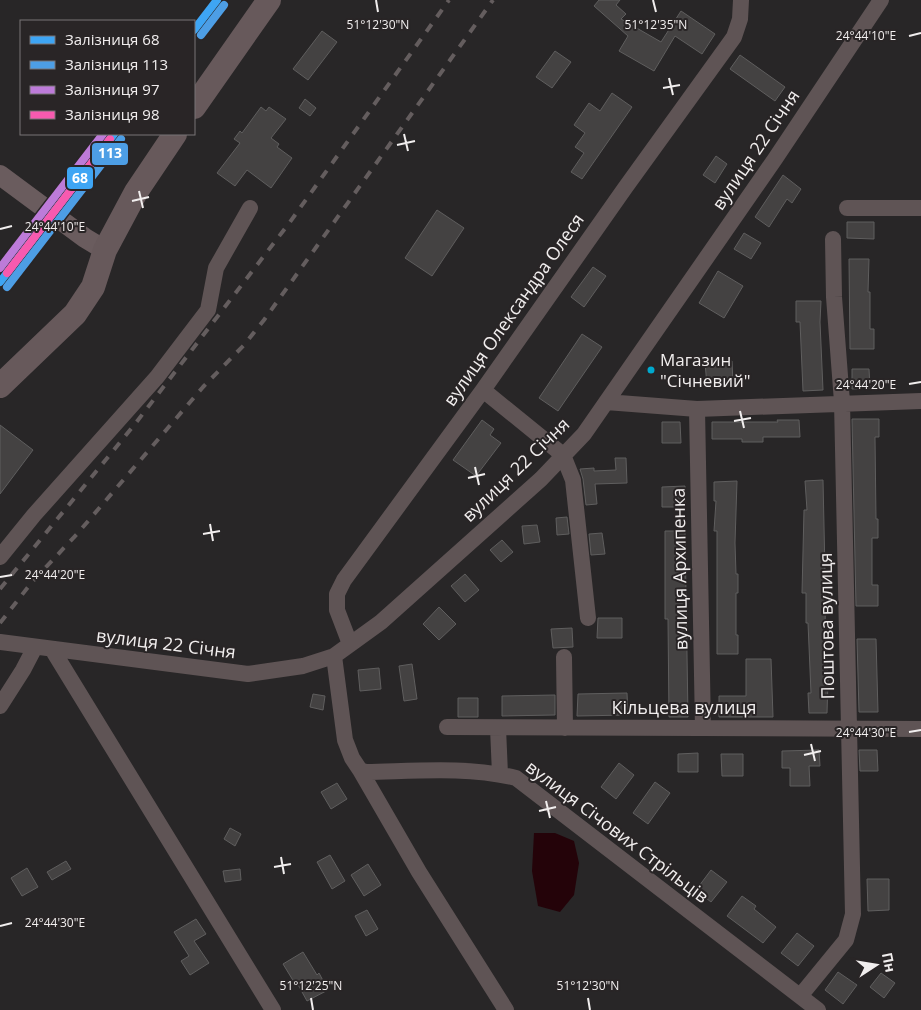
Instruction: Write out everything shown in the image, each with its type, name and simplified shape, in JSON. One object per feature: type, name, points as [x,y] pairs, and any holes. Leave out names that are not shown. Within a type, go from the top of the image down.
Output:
[{"type":"highway","points":[[195,106],[268,0]]},
{"type":"highway","points":[[0,386],[75,314],[93,287],[106,250],[136,192],[175,135]]},
{"type":"main road","points":[[0,174],[85,238],[106,250]]},
{"type":"street","name":"вулиця Олександра Олеся","points":[[350,644],[337,610],[336,594],[344,580],[483,390],[734,36],[740,18],[741,0]]},
{"type":"street","name":"вулиця 22 Січня","points":[[0,642],[248,674],[303,666],[334,656],[381,622],[541,479],[584,434],[881,0]]},
{"type":"street","points":[[0,557],[34,515],[156,377],[208,310],[216,268],[250,208]]},
{"type":"street","points":[[847,208],[921,208]]},
{"type":"street","name":"Поштова вулиця","points":[[800,995],[846,940],[853,914],[842,402],[834,298],[833,239]]},
{"type":"street","points":[[483,390],[563,456],[573,480],[588,618]]},
{"type":"street","points":[[606,402],[697,409],[921,400]]},
{"type":"street","name":"вулиця Архипенка","points":[[697,409],[703,728]]},
{"type":"street","points":[[0,706],[35,647]]},
{"type":"street","points":[[52,650],[273,1010]]},
{"type":"street","points":[[334,656],[345,740],[352,758],[419,872],[506,1010]]},
{"type":"street","points":[[564,657],[565,728]]},
{"type":"street","name":"Кільцева вулиця","points":[[447,727],[921,729]]},
{"type":"street","points":[[498,728],[500,774]]},
{"type":"street","name":"вулиця Січових Стрільців","points":[[360,770],[374,772],[468,770],[516,778],[818,1010]]},
{"type":"shaded area","points":[[534,833],[555,833],[574,841],[579,863],[574,895],[560,912],[538,906],[532,871]]},
{"type":"building","points":[[599,0],[620,0],[616,5],[626,14],[621,19],[661,42],[681,11],[715,34],[702,54],[675,36],[654,71],[619,51],[628,36],[594,6]]},
{"type":"building","points":[[322,31],[337,42],[308,80],[293,69]]},
{"type":"building","points":[[555,51],[571,62],[552,88],[536,77]]},
{"type":"building","points":[[740,55],[785,87],[775,101],[730,69]]},
{"type":"building","points":[[612,93],[632,107],[582,179],[571,172],[584,153],[575,147],[585,133],[574,125],[589,103],[600,111]]},
{"type":"building","points":[[305,99],[316,108],[310,116],[299,108]]},
{"type":"building","points":[[261,107],[266,111],[269,107],[286,119],[271,138],[279,144],[277,147],[292,158],[271,188],[247,170],[235,186],[217,173],[240,143],[234,139],[240,131],[242,133]]},
{"type":"building","points":[[716,156],[727,164],[715,183],[703,175]]},
{"type":"building","points":[[783,175],[801,189],[792,203],[787,199],[769,227],[755,217]]},
{"type":"building","points":[[437,210],[464,228],[432,276],[405,258]]},
{"type":"building","points":[[847,222],[874,222],[874,239],[847,238]]},
{"type":"building","points":[[744,233],[761,243],[751,259],[734,249]]},
{"type":"building","points":[[849,259],[869,259],[870,329],[874,329],[874,349],[850,349]]},
{"type":"building","points":[[593,267],[606,276],[584,307],[571,297]]},
{"type":"building","points":[[718,271],[743,286],[724,318],[699,303]]},
{"type":"building","points":[[796,301],[821,301],[823,390],[803,391],[800,322],[796,322]]},
{"type":"building","points":[[582,334],[602,347],[558,411],[539,398]]},
{"type":"building","points":[[732,361],[733,384],[707,386],[705,362]]},
{"type":"building","points":[[852,369],[869,369],[870,388],[852,389]]},
{"type":"building","points":[[852,419],[879,419],[879,437],[875,437],[878,538],[872,538],[872,585],[878,585],[878,606],[856,606]]},
{"type":"building","points":[[482,420],[494,429],[490,435],[501,443],[476,476],[453,460]]},
{"type":"building","points":[[777,420],[799,420],[800,437],[763,437],[763,442],[742,442],[742,439],[712,439],[712,422],[778,422]]},
{"type":"building","points":[[662,422],[680,422],[681,443],[662,443]]},
{"type":"building","points":[[0,425],[33,450],[0,494]]},
{"type":"building","points":[[615,458],[626,458],[627,483],[595,484],[597,504],[586,505],[580,469],[594,468],[594,471],[616,470]]},
{"type":"building","points":[[823,480],[826,572],[825,630],[828,681],[827,713],[809,713],[808,693],[811,693],[808,623],[806,623],[806,593],[802,593],[804,510],[807,510],[805,481]]},
{"type":"building","points":[[737,481],[735,543],[736,574],[738,574],[736,635],[738,635],[738,654],[717,654],[717,531],[714,531],[716,501],[714,501],[714,482]]},
{"type":"building","points":[[685,486],[685,507],[662,507],[662,487]]},
{"type":"building","points":[[567,517],[569,534],[557,535],[556,518]]},
{"type":"building","points":[[537,525],[540,542],[524,544],[522,526]]},
{"type":"building","points":[[665,531],[685,531],[688,717],[669,717],[668,619],[665,619]]},
{"type":"building","points":[[602,533],[605,554],[591,555],[589,534]]},
{"type":"building","points":[[502,540],[513,552],[501,562],[490,550]]},
{"type":"building","points":[[465,574],[479,590],[465,602],[451,586]]},
{"type":"building","points":[[439,607],[456,624],[439,640],[423,624]]},
{"type":"building","points":[[598,618],[622,618],[622,638],[597,638]]},
{"type":"building","points":[[572,628],[573,647],[553,648],[551,629]]},
{"type":"building","points":[[857,639],[876,639],[878,712],[859,712]]},
{"type":"building","points":[[746,659],[771,659],[773,717],[719,717],[719,696],[746,696]]},
{"type":"building","points":[[412,664],[417,699],[404,701],[399,666]]},
{"type":"building","points":[[379,668],[381,689],[360,691],[358,670]]},
{"type":"building","points":[[627,693],[628,715],[577,716],[578,694]]},
{"type":"building","points":[[313,694],[325,696],[323,710],[310,707]]},
{"type":"building","points":[[555,695],[555,715],[502,716],[502,696]]},
{"type":"building","points":[[458,698],[478,698],[478,717],[458,717]]},
{"type":"building","points":[[819,750],[820,766],[809,766],[810,786],[790,786],[790,768],[782,768],[782,751]]},
{"type":"building","points":[[859,750],[877,750],[878,771],[860,771]]},
{"type":"building","points":[[698,753],[698,772],[678,772],[678,754]]},
{"type":"building","points":[[721,754],[743,754],[743,776],[722,776]]},
{"type":"building","points":[[619,763],[634,775],[616,799],[601,787]]},
{"type":"building","points":[[655,782],[670,793],[648,824],[633,813]]},
{"type":"building","points":[[337,783],[347,799],[331,809],[321,792]]},
{"type":"building","points":[[230,828],[241,834],[235,846],[224,839]]},
{"type":"building","points":[[330,855],[345,881],[332,889],[317,862]]},
{"type":"building","points":[[66,861],[71,869],[52,880],[47,872]]},
{"type":"building","points":[[368,864],[381,885],[364,896],[351,875]]},
{"type":"building","points":[[27,868],[38,887],[22,896],[11,878]]},
{"type":"building","points":[[240,869],[241,880],[225,882],[223,871]]},
{"type":"building","points":[[711,870],[727,882],[711,902],[696,890]]},
{"type":"building","points":[[867,879],[889,879],[889,910],[868,911]]},
{"type":"building","points":[[742,896],[756,906],[754,909],[776,927],[763,943],[727,916]]},
{"type":"building","points":[[367,910],[378,929],[366,936],[355,916]]},
{"type":"building","points":[[196,919],[206,934],[194,941],[209,963],[190,975],[181,961],[189,956],[174,932]]},
{"type":"building","points":[[797,933],[814,946],[798,966],[781,953]]},
{"type":"building","points":[[303,952],[317,975],[319,973],[328,990],[307,1001],[296,981],[294,982],[283,964]]},
{"type":"building","points":[[838,972],[857,985],[843,1004],[825,990]]},
{"type":"building","points":[[881,973],[895,983],[884,998],[870,987]]},
{"type":"railway","points":[[0,589],[135,424],[290,222],[449,0]]},
{"type":"railway","points":[[0,623],[32,582],[77,534],[203,387],[244,345],[264,320],[493,0]]},
{"type":"rail line","name":"68","points":[[195,29],[217,0]]},
{"type":"rail line","name":"113","points":[[201,35],[224,5]]},
{"type":"rail line","name":"97","points":[[0,268],[102,135]]},
{"type":"rail line","name":"68","points":[[0,282],[113,135]]},
{"type":"rail line","name":"98","points":[[7,273],[110,139]]},
{"type":"rail line","name":"113","points":[[7,287],[121,139]]},
{"type":"place","name":"Магазин \"Січневий\"","points":[[651,370]]}]
